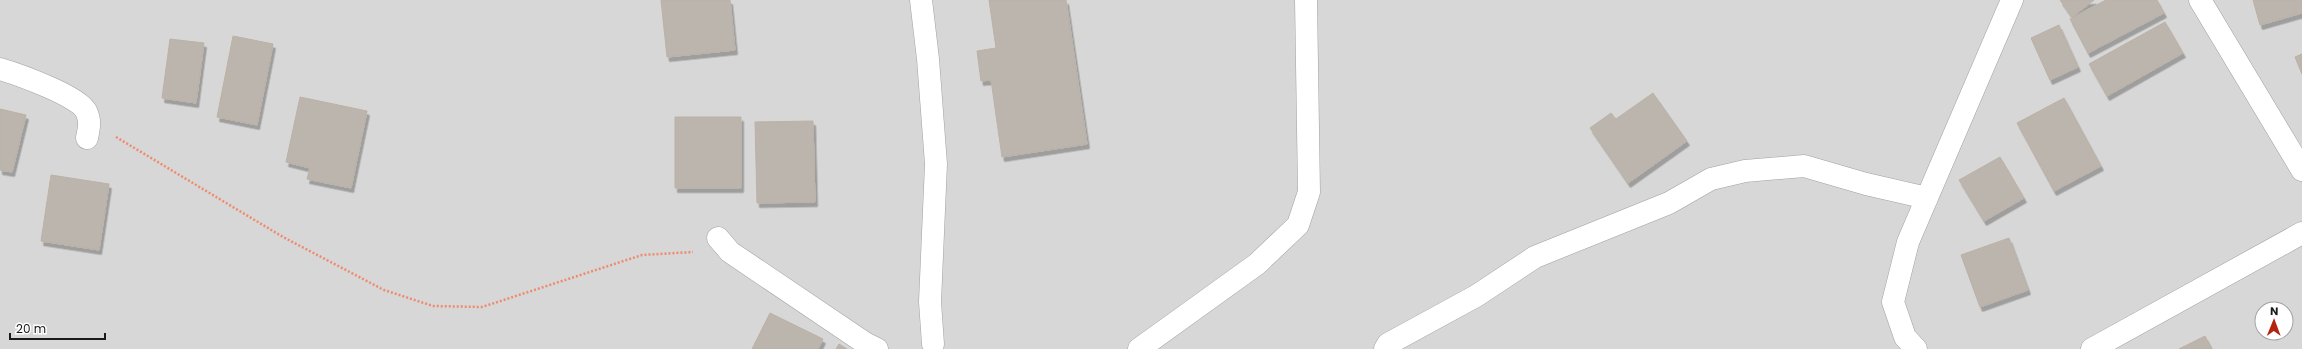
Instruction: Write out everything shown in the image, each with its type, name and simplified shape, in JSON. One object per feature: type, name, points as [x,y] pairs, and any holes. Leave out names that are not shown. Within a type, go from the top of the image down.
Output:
[{"type":"street","points":[[921,0],[928,59],[936,164],[930,302],[930,347]]},
{"type":"street","points":[[1139,349],[1257,264],[1298,225],[1309,192],[1306,0]]},
{"type":"street","points":[[1916,349],[1905,337],[1893,302],[1908,242],[2012,0]]},
{"type":"street","points":[[2200,0],[2302,170]]},
{"type":"street","points":[[0,69],[18,74],[69,97],[86,109],[88,130]]},
{"type":"street","points":[[1384,349],[1388,344],[1410,330],[1476,296],[1535,257],[1669,203],[1711,179],[1745,171],[1804,166],[1866,184],[1927,198]]},
{"type":"street","points":[[2092,349],[2302,233]]},
{"type":"street","points":[[724,245],[865,343],[877,349]]},
{"type":"path","points":[[88,130],[384,290],[433,306],[482,307],[642,255],[724,245]]},
{"type":"shaded area","points":[[0,0],[2302,0],[2302,349],[0,349]]},
{"type":"building","points":[[661,0],[730,0],[735,50],[667,57]]},
{"type":"building","points":[[989,0],[1066,0],[1087,144],[1002,157],[991,80],[981,81],[977,51],[996,48]]},
{"type":"building","points":[[2060,0],[2094,0],[2072,17]]},
{"type":"building","points":[[2106,0],[2157,0],[2164,13],[2088,53],[2070,19]]},
{"type":"building","points":[[2253,0],[2302,0],[2302,13],[2260,25]]},
{"type":"building","points":[[2165,22],[2183,53],[2107,96],[2089,64]]},
{"type":"building","points":[[2059,25],[2078,67],[2050,80],[2031,38]]},
{"type":"building","points":[[233,36],[273,44],[257,125],[217,117]]},
{"type":"building","points":[[170,39],[204,43],[196,103],[162,98]]},
{"type":"building","points":[[2302,54],[2302,74],[2295,57]]},
{"type":"building","points":[[1653,93],[1687,141],[1628,183],[1590,128],[1611,113],[1616,119]]},
{"type":"building","points":[[300,97],[367,111],[351,188],[307,179],[310,168],[286,162]]},
{"type":"building","points":[[2064,98],[2101,166],[2054,191],[2017,123]]},
{"type":"building","points":[[0,109],[26,115],[12,172],[0,170]]},
{"type":"building","points":[[675,117],[741,117],[741,188],[675,188]]},
{"type":"building","points":[[813,121],[815,202],[757,203],[755,122]]},
{"type":"building","points":[[2000,157],[2024,198],[1984,221],[1959,180]]},
{"type":"building","points":[[51,175],[109,184],[99,250],[41,241]]},
{"type":"building","points":[[2009,238],[2028,290],[1980,307],[1961,255]]},
{"type":"building","points":[[770,313],[823,339],[818,349],[752,349]]},
{"type":"building","points":[[2205,336],[2212,349],[2179,349]]},
{"type":"building","points":[[839,344],[847,349],[836,349]]}]
